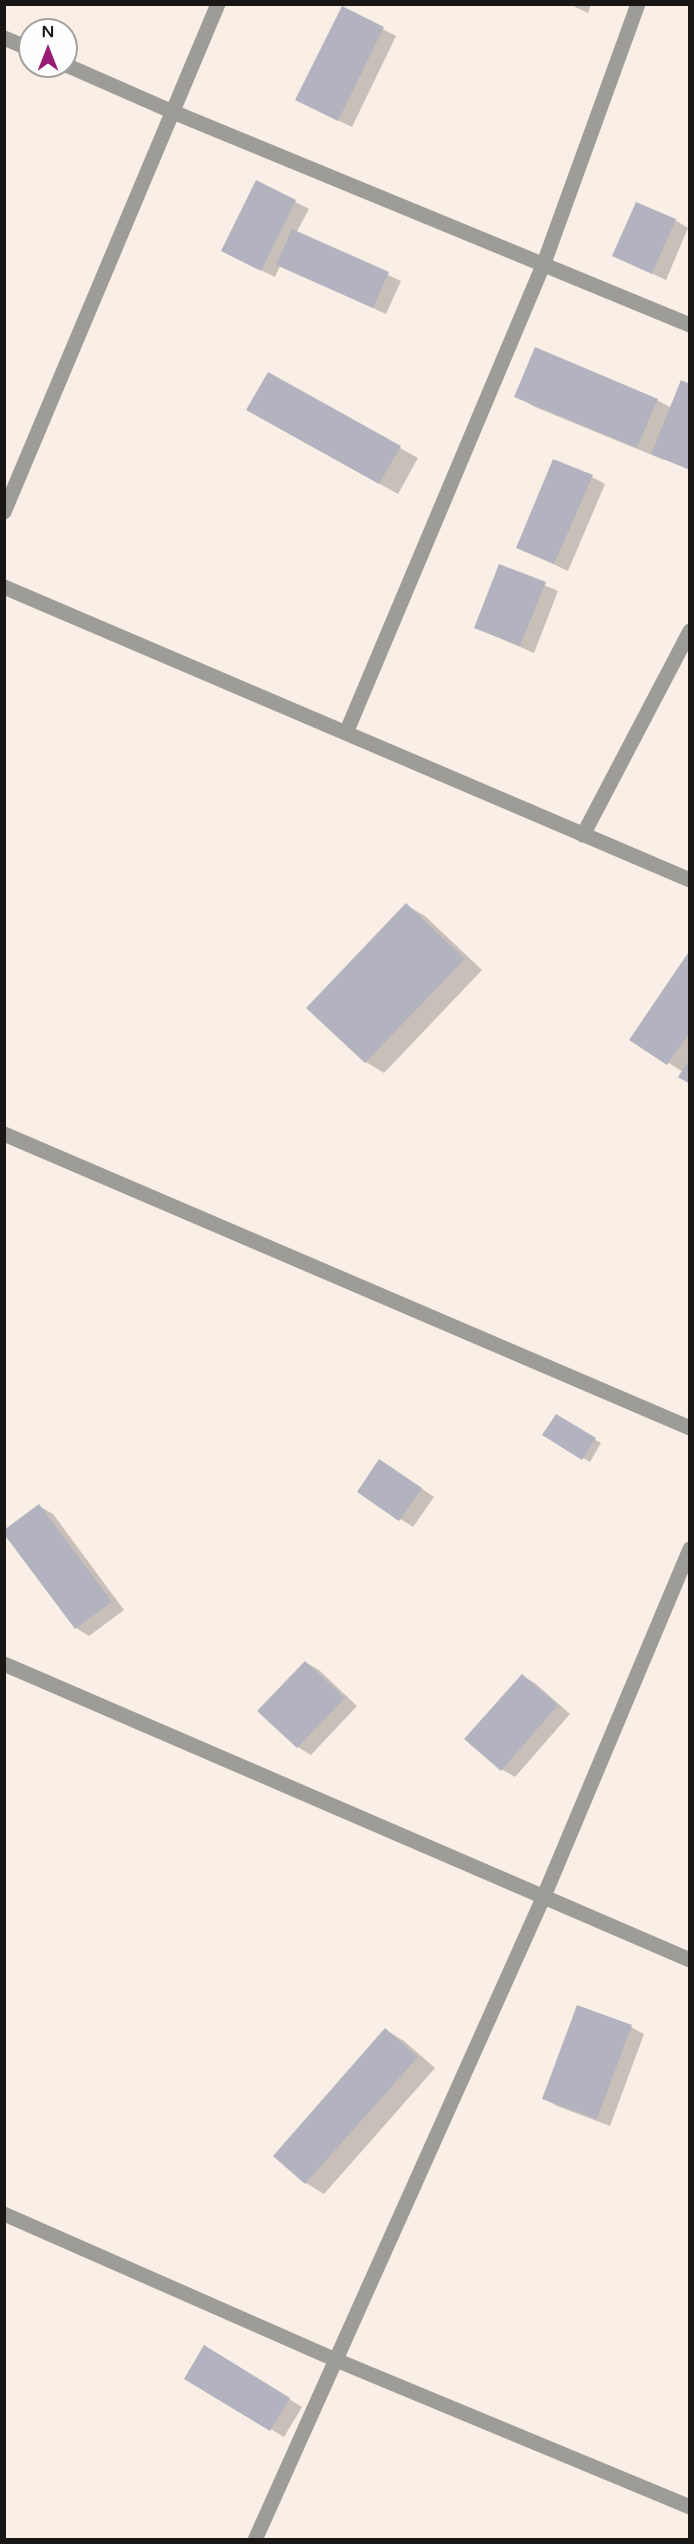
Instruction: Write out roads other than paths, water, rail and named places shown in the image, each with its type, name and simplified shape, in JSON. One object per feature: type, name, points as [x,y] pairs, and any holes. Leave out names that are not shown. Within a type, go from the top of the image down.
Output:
[{"type":"street","points":[[4,512],[218,4]]},
{"type":"street","points":[[346,733],[544,263],[638,4]]},
{"type":"street","points":[[4,38],[18,44]]},
{"type":"street","points":[[78,70],[173,112],[690,325]]},
{"type":"street","points":[[4,587],[690,880]]},
{"type":"street","points":[[583,835],[690,631]]},
{"type":"street","points":[[4,1134],[690,1428]]},
{"type":"street","points":[[255,2540],[544,1896],[690,1549]]},
{"type":"street","points":[[4,1664],[690,1960]]},
{"type":"street","points":[[4,2214],[336,2360],[690,2507]]}]
